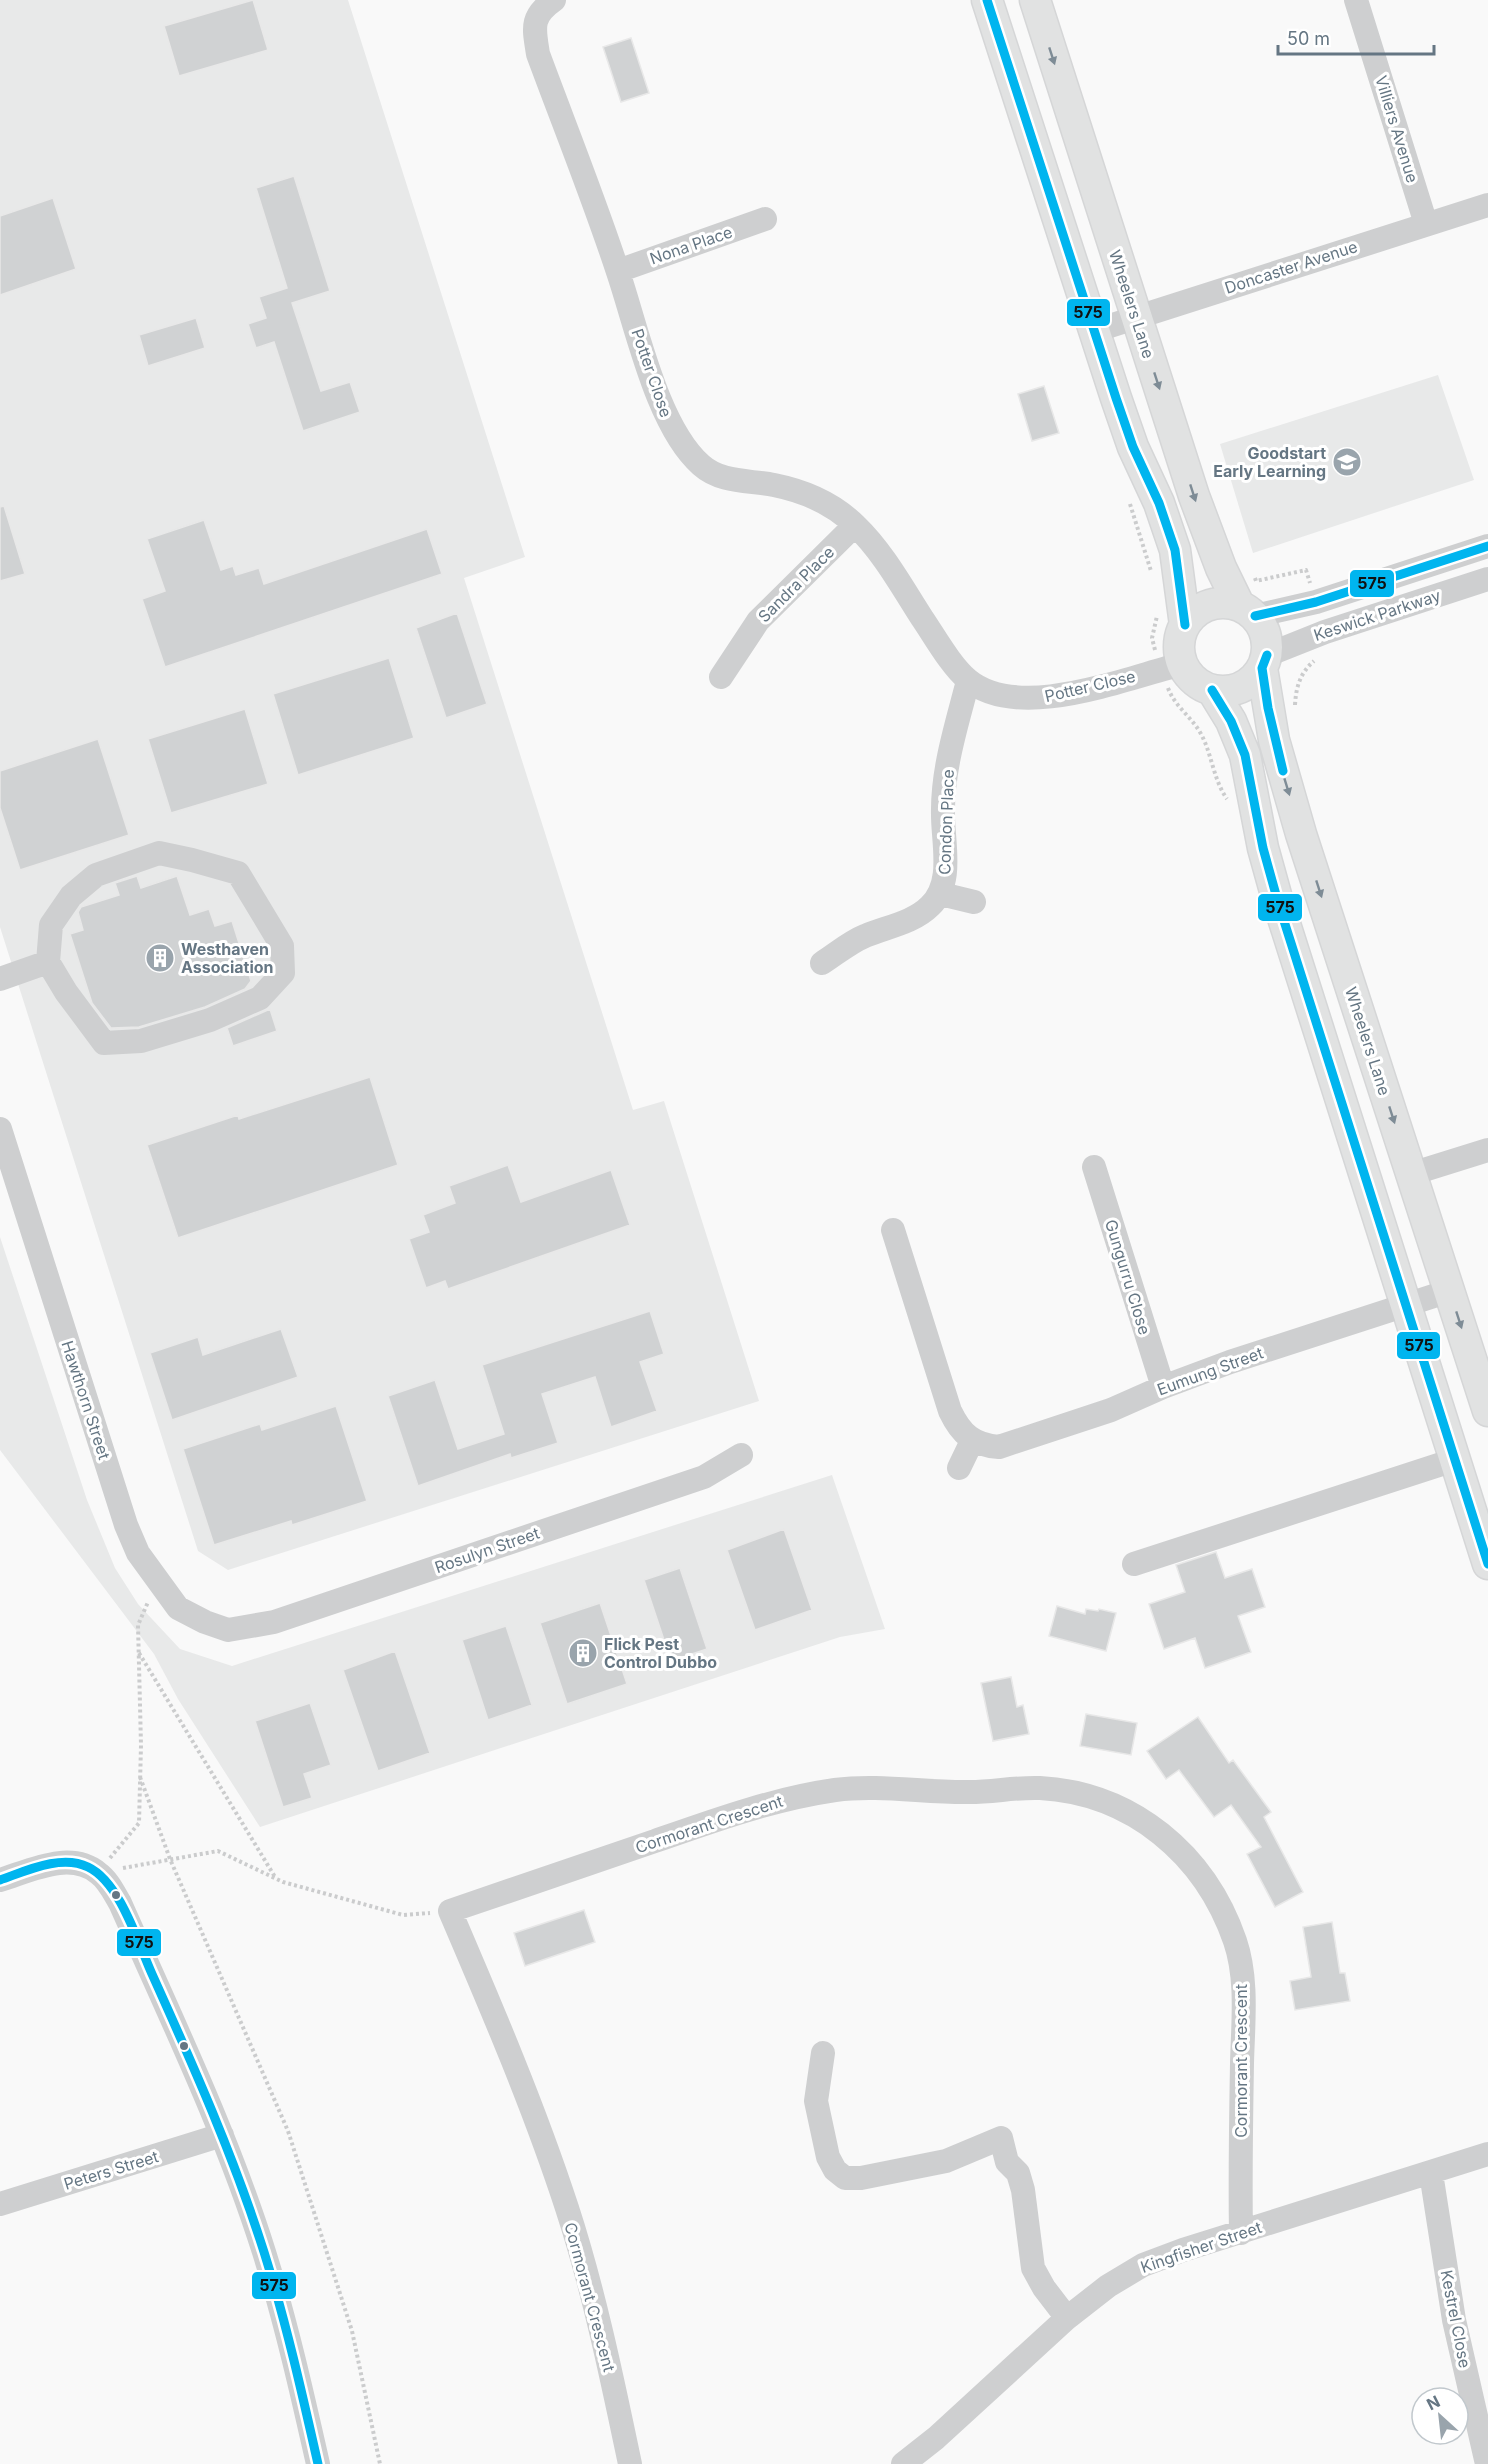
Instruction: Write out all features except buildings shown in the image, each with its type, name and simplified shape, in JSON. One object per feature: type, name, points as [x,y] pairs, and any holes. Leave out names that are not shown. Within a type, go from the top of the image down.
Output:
[{"type":"main road","points":[[987,0],[1133,447],[1159,503],[1175,550],[1185,625]]},
{"type":"main road","name":"Wheelers Lane","points":[[1035,0],[1207,534],[1247,611]]},
{"type":"main road","points":[[1227,603],[1247,611],[1263,627],[1267,641],[1264,661],[1253,680],[1227,691],[1212,690],[1194,680],[1182,664],[1179,651],[1180,637],[1185,625],[1192,615],[1208,605],[1227,603]]},
{"type":"main road","name":"Wheelers Lane","points":[[1264,661],[1274,740],[1284,774],[1488,1411]]},
{"type":"main road","points":[[1212,690],[1231,721],[1245,755],[1263,848],[1275,891],[1488,1564]]},
{"type":"street","name":"Potter Close","points":[[554,0],[541,9],[534,27],[538,54],[618,271],[661,403],[671,426],[686,449],[702,467],[727,478],[799,491],[830,506],[855,525],[877,549],[948,656],[968,681],[995,693],[1024,699],[1056,697],[1182,664]]},
{"type":"street","name":"Villiers Avenue","points":[[1356,0],[1426,224]]},
{"type":"street","name":"Doncaster Avenue","points":[[1094,331],[1488,205]]},
{"type":"street","name":"Nona Place","points":[[618,271],[765,219]]},
{"type":"street","name":"Sandra Place","points":[[721,677],[758,621],[855,525]]},
{"type":"street","name":"Keswick Parkway","points":[[1247,611],[1316,602],[1488,546]]},
{"type":"street","name":"Keswick Parkway","points":[[1264,661],[1325,632],[1488,579]]},
{"type":"street","name":"Condon Place","points":[[822,963],[862,937],[909,920],[929,908],[941,894],[945,871],[944,785],[968,681]]},
{"type":"street","points":[[159,853],[238,873],[282,946],[283,974],[260,998],[210,1020],[141,1041],[104,1043],[66,992],[48,962],[51,925],[71,896],[96,875],[159,853]]},
{"type":"street","name":"Condon Place","points":[[941,894],[974,902]]},
{"type":"street","points":[[0,979],[48,962]]},
{"type":"street","name":"Hawthorn Street","points":[[0,1129],[126,1525],[138,1553],[178,1608],[205,1622],[228,1630]]},
{"type":"street","points":[[1411,1174],[1488,1150]]},
{"type":"street","name":"Gungurru Close","points":[[1094,1167],[1163,1387]]},
{"type":"street","points":[[893,1230],[950,1411],[958,1428],[972,1441],[959,1468]]},
{"type":"street","name":"Eumung Street","points":[[972,1441],[985,1446],[999,1447],[1111,1410],[1163,1387],[1230,1362],[1449,1291]]},
{"type":"street","name":"Rosulyn Street","points":[[228,1630],[274,1622],[704,1477],[741,1455]]},
{"type":"street","points":[[1134,1564],[1454,1460]]},
{"type":"street","name":"Cormorant Crescent","points":[[630,2464],[608,2359],[567,2209],[515,2064],[450,1911],[739,1812],[789,1798],[839,1790],[969,1792],[1038,1788],[1085,1794],[1131,1812],[1163,1834],[1192,1865],[1217,1901],[1235,1942],[1243,1990],[1240,2233]]},
{"type":"street","points":[[0,1880],[52,1864],[70,1861],[91,1868],[120,1903],[222,2135],[264,2252],[291,2347],[318,2464]]},
{"type":"street","points":[[823,2053],[816,2101],[828,2157],[835,2170],[845,2178],[869,2177],[945,2162],[1001,2138],[1007,2162],[1018,2173],[1023,2190],[1032,2268],[1067,2318]]},
{"type":"street","name":"Peters Street","points":[[0,2205],[222,2135]]},
{"type":"street","name":"Kingfisher Street","points":[[903,2464],[936,2438],[1067,2318],[1108,2286],[1143,2265],[1488,2154]]},
{"type":"street","name":"Kestrel Close","points":[[1431,2174],[1454,2320],[1487,2464]]},
{"type":"path","points":[[91,1868],[139,1823],[138,1625],[157,1581]]},
{"type":"path","points":[[138,1652],[275,1878]]},
{"type":"path","points":[[140,1777],[170,1859],[288,2131],[352,2331],[380,2464]]},
{"type":"path","points":[[91,1868],[218,1851],[275,1878],[403,1915],[450,1911]]},
{"type":"shaded area","points":[[0,0],[348,0],[525,557],[464,578],[633,1110],[664,1101],[759,1401],[228,1570],[198,1551],[0,927]]},
{"type":"shaded area","name":"Goodstart Early Learning","points":[[1438,375],[1474,480],[1253,553],[1220,444]]},
{"type":"shaded area","points":[[0,1237],[87,1500],[115,1568],[138,1604],[180,1649],[232,1666],[832,1475],[885,1629],[840,1637],[260,1827],[178,1699],[154,1654],[0,1450]]},
{"type":"transit line","name":"575","points":[[987,0],[1116,398],[1133,447],[1159,503],[1175,550],[1185,625]]},
{"type":"transit line","name":"575","points":[[1255,616],[1316,602],[1488,546]]},
{"type":"transit line","name":"575","points":[[1267,655],[1262,668],[1268,708],[1283,771]]},
{"type":"transit line","name":"575","points":[[1212,690],[1231,721],[1245,755],[1263,848],[1278,902],[1488,1564]]},
{"type":"transit line","name":"575","points":[[0,1880],[44,1865],[78,1863],[99,1875],[119,1899],[183,2042],[240,2181],[287,2331],[318,2464]]},
{"type":"place","name":"Goodstart Early Learning","points":[[1347,462]]},
{"type":"place","name":"Westhaven Association","points":[[160,958]]},
{"type":"place","name":"Flick Pest Control Dubbo","points":[[583,1653]]}]
